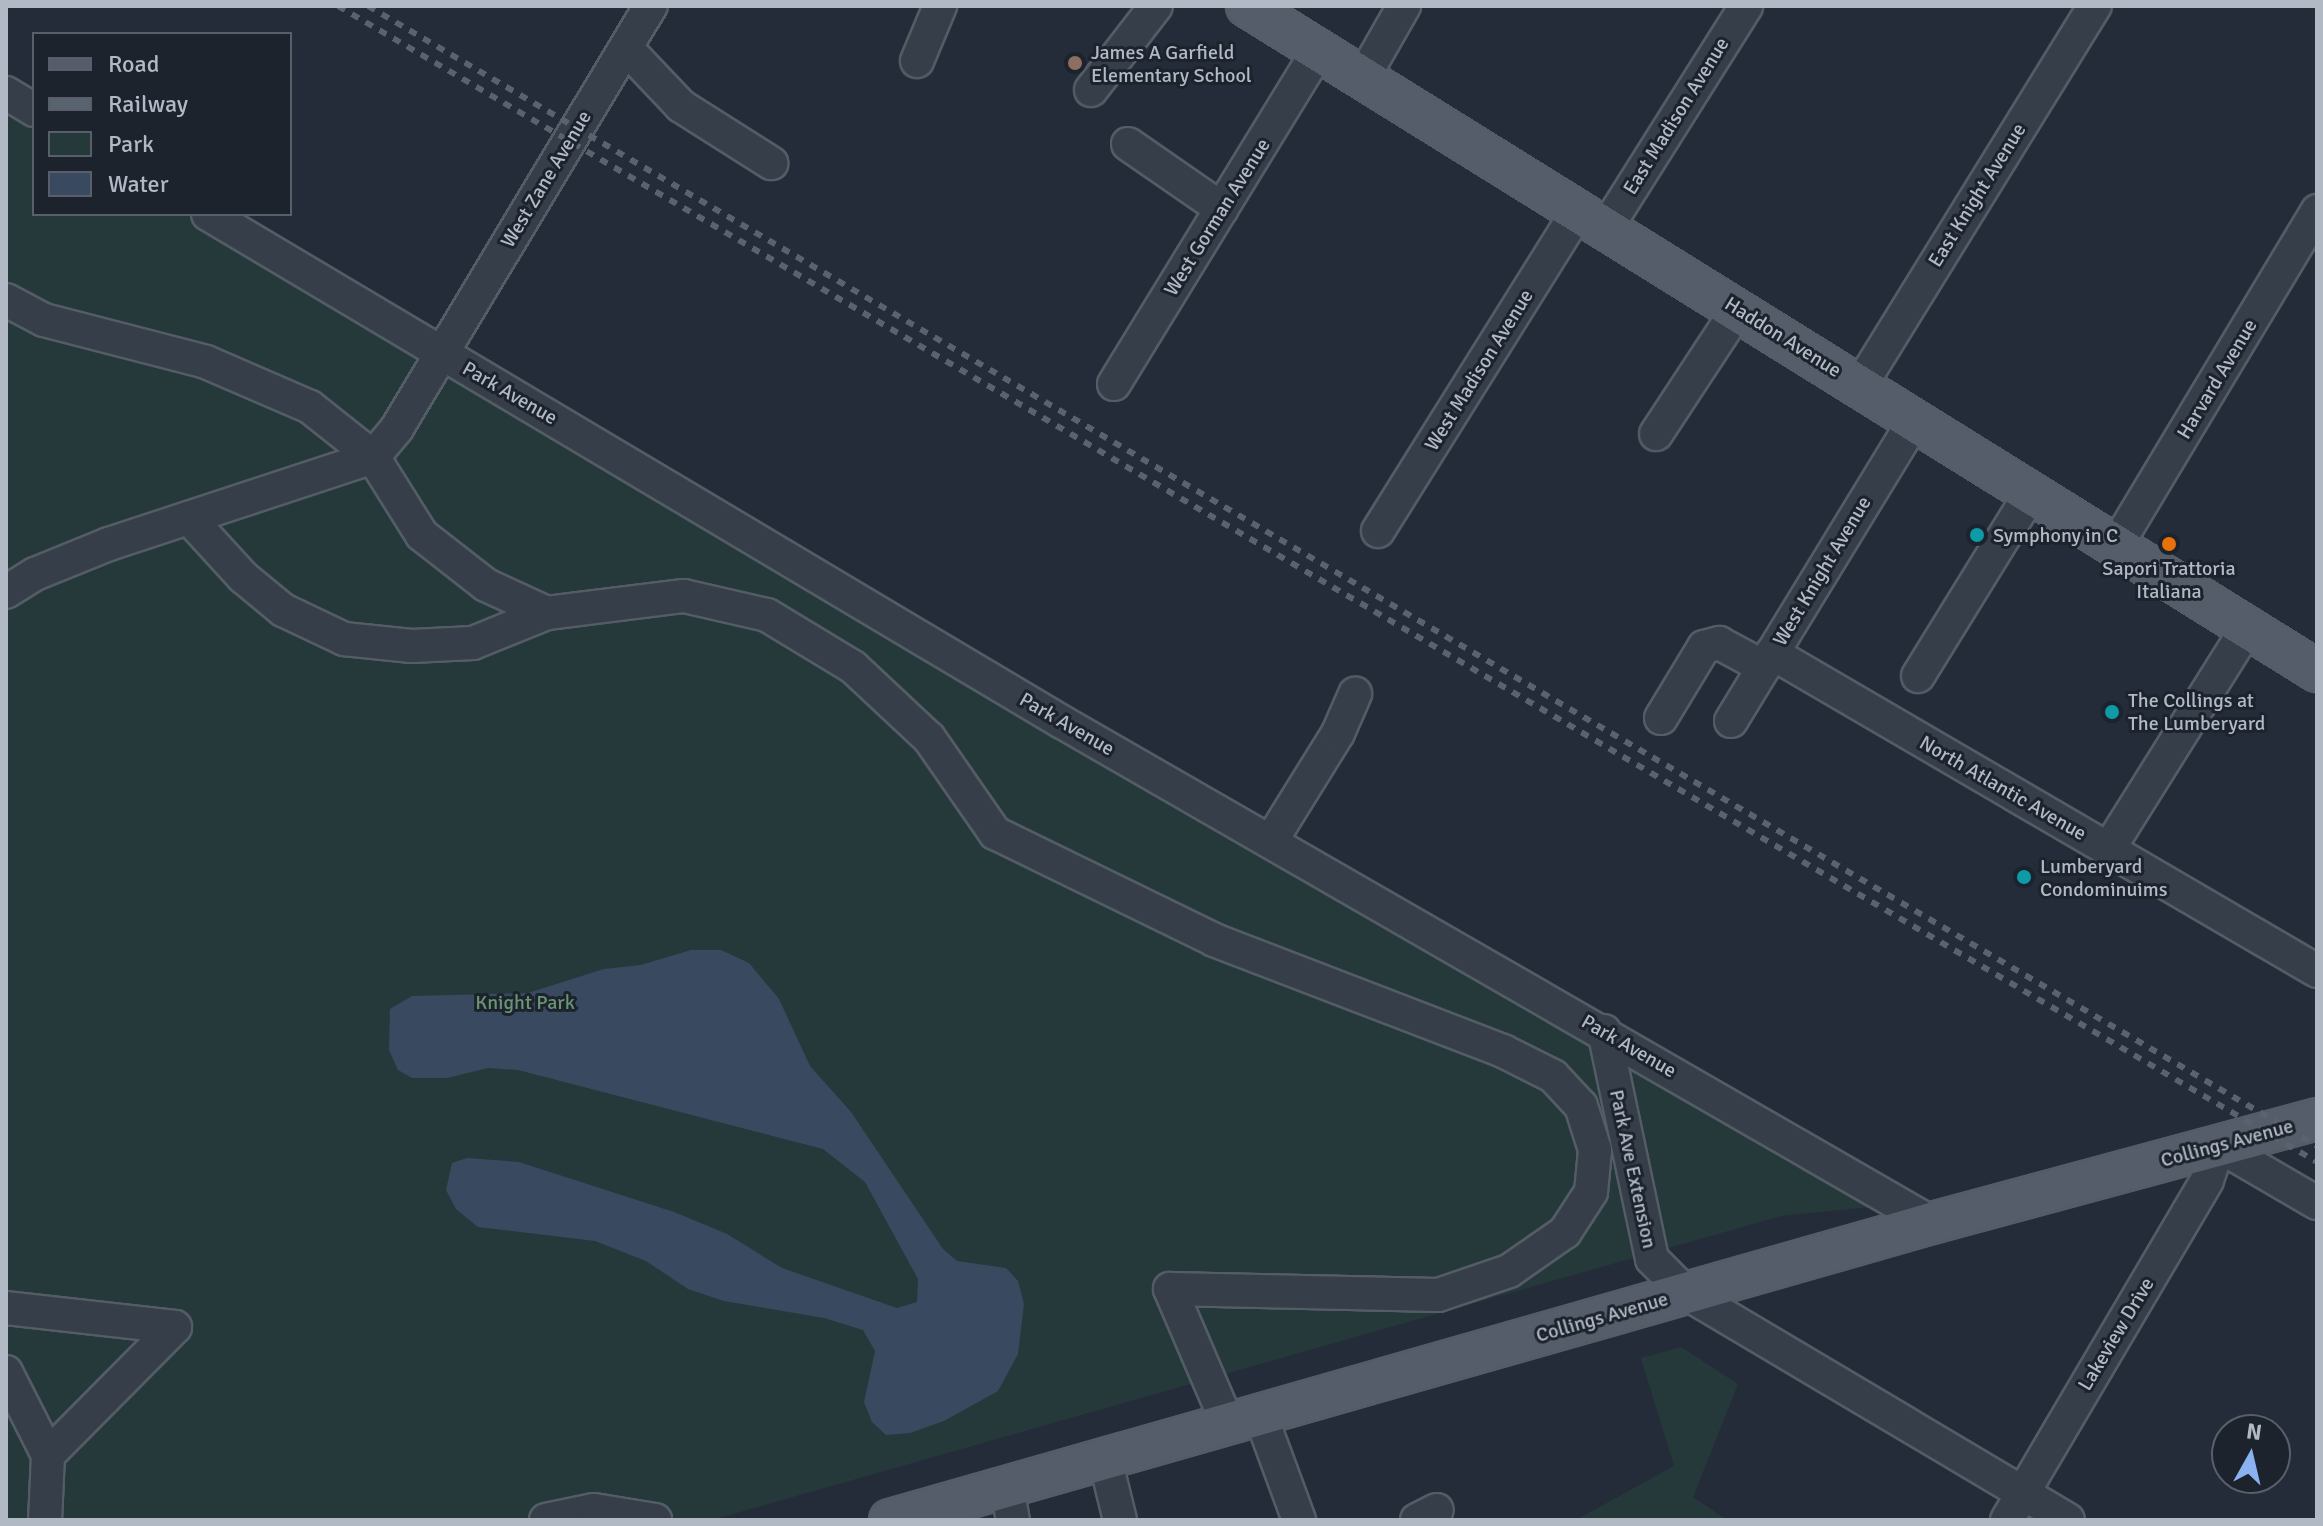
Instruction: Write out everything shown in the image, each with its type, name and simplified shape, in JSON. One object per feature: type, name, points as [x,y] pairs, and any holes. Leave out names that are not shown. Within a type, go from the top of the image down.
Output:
[{"type":"main road","name":"Haddon Avenue","points":[[1247,6],[1593,218],[2317,671]]},
{"type":"main road","name":"Collings Avenue","points":[[890,1520],[1010,1503],[1105,1459],[1932,1223],[2317,1119]]},
{"type":"street","name":"West Zane Avenue","points":[[373,457],[397,428],[651,6]]},
{"type":"street","points":[[917,61],[940,6]]},
{"type":"street","points":[[1091,90],[1156,6]]},
{"type":"street","points":[[1364,76],[1404,6]]},
{"type":"street","name":"East Madison Avenue","points":[[1593,218],[1746,6]]},
{"type":"street","name":"East Knight Avenue","points":[[1860,386],[2095,6]]},
{"type":"street","points":[[626,48],[681,106],[771,163]]},
{"type":"street","name":"West Gorman Avenue","points":[[1114,384],[1319,50]]},
{"type":"street","points":[[6,93],[32,109]]},
{"type":"street","points":[[1128,144],[1222,209]]},
{"type":"street","name":"Harvard Avenue","points":[[2116,546],[2317,211]]},
{"type":"street","name":"Park Avenue","points":[[211,216],[1271,841],[1932,1223]]},
{"type":"street","name":"West Madison Avenue","points":[[1378,531],[1593,218]]},
{"type":"street","points":[[6,300],[44,320],[206,362],[310,407],[373,457],[422,535],[486,585],[547,613]]},
{"type":"street","points":[[1656,434],[1738,309]]},
{"type":"street","name":"West Knight Avenue","points":[[1731,721],[1914,421]]},
{"type":"street","points":[[6,592],[64,562],[373,457]]},
{"type":"street","points":[[1918,676],[2031,493]]},
{"type":"street","points":[[189,518],[243,577],[283,610],[344,639],[412,646],[473,643],[547,613],[684,596],[767,615],[853,667],[929,738],[995,833],[1214,940],[1503,1051],[1553,1076],[1581,1106],[1595,1150],[1591,1192],[1565,1232],[1509,1271],[1438,1295],[1170,1289],[1299,1520]]},
{"type":"street","points":[[2108,850],[2247,628]]},
{"type":"street","name":"North Atlantic Avenue","points":[[1661,718],[1704,647],[1719,643],[1768,660],[1996,784],[2317,971]]},
{"type":"street","points":[[1271,841],[1338,733],[1355,694]]},
{"type":"street","name":"Park Ave Extension","points":[[1604,1031],[1652,1259],[1686,1293]]},
{"type":"street","points":[[2219,1146],[2317,1203]]},
{"type":"street","name":"Lakeview Drive","points":[[2014,1507],[2207,1180],[2219,1146]]},
{"type":"street","points":[[1686,1293],[2014,1507],[2068,1520]]},
{"type":"street","points":[[6,1308],[175,1327],[48,1455]]},
{"type":"street","points":[[6,1372],[48,1455],[45,1520]]},
{"type":"street","points":[[1105,1459],[1120,1520]]},
{"type":"street","points":[[546,1520],[594,1510],[655,1520]]},
{"type":"green space","name":"Knight Park","points":[[6,99],[32,115],[32,216],[205,216],[1874,1190],[1870,1207],[1781,1216],[712,1520],[6,1520]]},
{"type":"green space","points":[[1681,1347],[1738,1384],[1693,1497],[1727,1520],[1576,1520],[1674,1466],[1641,1358]]},
{"type":"water","points":[[691,950],[721,950],[749,963],[779,999],[810,1066],[851,1112],[943,1249],[957,1261],[1006,1268],[1018,1281],[1024,1304],[1018,1354],[998,1391],[944,1421],[910,1433],[886,1435],[872,1422],[864,1402],[875,1351],[863,1330],[824,1318],[724,1301],[688,1289],[646,1261],[595,1241],[478,1227],[456,1209],[446,1190],[452,1163],[467,1158],[519,1162],[674,1212],[727,1234],[782,1268],[897,1308],[917,1302],[918,1279],[865,1182],[823,1149],[518,1070],[488,1068],[447,1078],[412,1078],[398,1070],[389,1050],[390,1009],[412,996],[528,993],[604,969],[641,965]]},
{"type":"railway","points":[[338,6],[2317,1162]]},
{"type":"railway","points":[[368,6],[2317,1146]]},
{"type":"place","name":"James A Garfield Elementary School","points":[[1075,63]]},
{"type":"place","name":"Symphony in C","points":[[1977,535]]},
{"type":"place","name":"Sapori Trattoria Italiana","points":[[2169,544]]},
{"type":"place","name":"The Collings at The Lumberyard","points":[[2112,712]]},
{"type":"place","name":"Lumberyard Condominuims","points":[[2024,877]]}]
